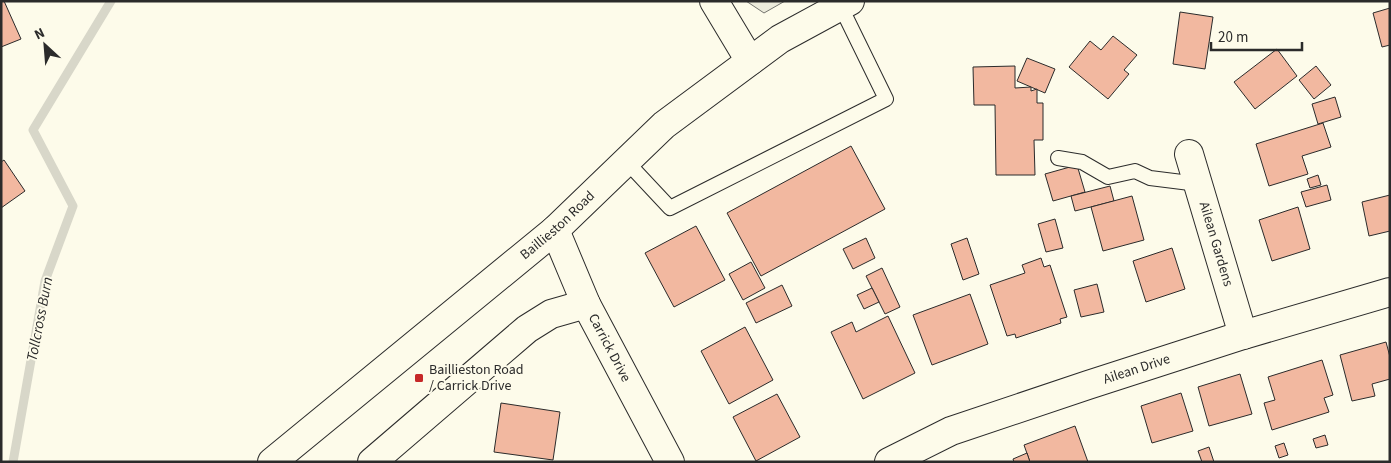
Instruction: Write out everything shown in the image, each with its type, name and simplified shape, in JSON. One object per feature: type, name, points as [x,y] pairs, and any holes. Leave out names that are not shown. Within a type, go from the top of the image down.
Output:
[{"type":"street","points":[[714,1],[750,61]]},
{"type":"street","name":"Baillieston Road","points":[[272,462],[555,230],[664,125],[780,39],[845,3]]},
{"type":"street","name":"Ailean Gardens","points":[[1189,154],[1244,335]]},
{"type":"street","name":"Carrick Drive","points":[[555,230],[586,304],[670,462]]},
{"type":"street","name":"Ailean Drive","points":[[889,462],[951,432],[1244,335],[1390,292]]},
{"type":"street","points":[[372,462],[527,329],[551,314],[586,304]]},
{"type":"lane","points":[[626,162],[670,208],[886,99],[845,3]]},
{"type":"lane","points":[[1058,158],[1082,162],[1108,177],[1135,171],[1150,178],[1198,184]]},
{"type":"shaded area","points":[[746,1],[785,1],[764,13]]},
{"type":"building","points":[[1,1],[4,1],[21,39],[1,47]]},
{"type":"building","points":[[1390,8],[1390,45],[1382,47],[1373,13]]},
{"type":"building","points":[[1180,12],[1213,17],[1205,69],[1173,64]]},
{"type":"building","points":[[1113,36],[1137,55],[1124,70],[1129,74],[1108,99],[1069,67],[1090,41],[1101,50]]},
{"type":"building","points":[[1277,49],[1297,76],[1255,109],[1234,82]]},
{"type":"building","points":[[1027,58],[1055,69],[1045,93],[1017,81]]},
{"type":"building","points":[[1015,66],[1015,88],[1031,87],[1031,91],[1037,89],[1037,103],[1043,103],[1043,140],[1034,140],[1035,175],[996,175],[995,105],[974,105],[973,67]]},
{"type":"building","points":[[1316,66],[1331,85],[1314,99],[1299,80]]},
{"type":"building","points":[[1335,97],[1341,117],[1318,124],[1312,104]]},
{"type":"building","points":[[1323,123],[1331,147],[1302,156],[1308,174],[1269,186],[1256,144]]},
{"type":"building","points":[[851,146],[885,209],[761,276],[727,213]]},
{"type":"building","points":[[4,160],[25,191],[1,208],[1,162]]},
{"type":"building","points":[[1077,165],[1085,192],[1053,201],[1045,174]]},
{"type":"building","points":[[1318,175],[1321,185],[1310,188],[1307,179]]},
{"type":"building","points":[[1327,185],[1331,200],[1306,207],[1301,192]]},
{"type":"building","points":[[1110,186],[1114,201],[1075,211],[1071,196]]},
{"type":"building","points":[[1390,195],[1390,231],[1369,236],[1362,202]]},
{"type":"building","points":[[1132,196],[1144,240],[1103,251],[1091,207]]},
{"type":"building","points":[[1298,207],[1310,249],[1272,261],[1259,220]]},
{"type":"building","points":[[1055,219],[1063,248],[1046,252],[1038,224]]},
{"type":"building","points":[[696,226],[725,280],[674,307],[645,253]]},
{"type":"building","points":[[866,238],[875,258],[853,269],[843,249]]},
{"type":"building","points":[[967,238],[979,274],[963,280],[951,244]]},
{"type":"building","points":[[1172,248],[1185,289],[1146,302],[1133,261]]},
{"type":"building","points":[[1041,258],[1044,267],[1050,265],[1067,317],[1060,319],[1061,323],[1016,338],[1015,334],[1007,336],[990,285],[1025,273],[1022,265]]},
{"type":"building","points":[[751,262],[765,288],[743,300],[729,274]]},
{"type":"building","points":[[882,268],[900,307],[885,314],[866,276]]},
{"type":"building","points":[[1097,284],[1104,312],[1081,317],[1074,290]]},
{"type":"building","points":[[782,285],[792,306],[756,323],[746,303]]},
{"type":"building","points":[[872,288],[879,302],[864,309],[857,295]]},
{"type":"building","points":[[970,294],[988,344],[932,365],[913,315]]},
{"type":"building","points":[[888,316],[915,373],[863,399],[831,332],[852,322],[856,332]]},
{"type":"building","points":[[745,327],[773,380],[729,404],[701,351]]},
{"type":"building","points":[[1386,342],[1390,357],[1390,379],[1372,384],[1375,396],[1352,401],[1340,355]]},
{"type":"building","points":[[1322,360],[1333,395],[1324,398],[1329,412],[1272,430],[1264,403],[1275,400],[1268,377]]},
{"type":"building","points":[[1240,374],[1252,414],[1209,426],[1198,387]]},
{"type":"building","points":[[1181,393],[1193,431],[1152,443],[1141,406]]},
{"type":"building","points":[[777,394],[800,437],[756,461],[733,417]]},
{"type":"building","points":[[501,403],[560,412],[553,460],[494,452]]},
{"type":"building","points":[[1075,426],[1088,462],[1030,462],[1024,445]]},
{"type":"building","points":[[1325,435],[1328,445],[1316,448],[1313,439]]},
{"type":"building","points":[[1284,443],[1288,455],[1279,458],[1275,446]]},
{"type":"building","points":[[1209,447],[1214,462],[1202,462],[1198,451]]},
{"type":"building","points":[[1027,453],[1030,462],[1014,462],[1013,459]]},
{"type":"waterway","name":"Tollcross Burn","points":[[13,462],[45,281],[73,206],[33,130],[111,1]]},
{"type":"place","name":"Baillieston Road / Carrick Drive","points":[[419,378]]}]
